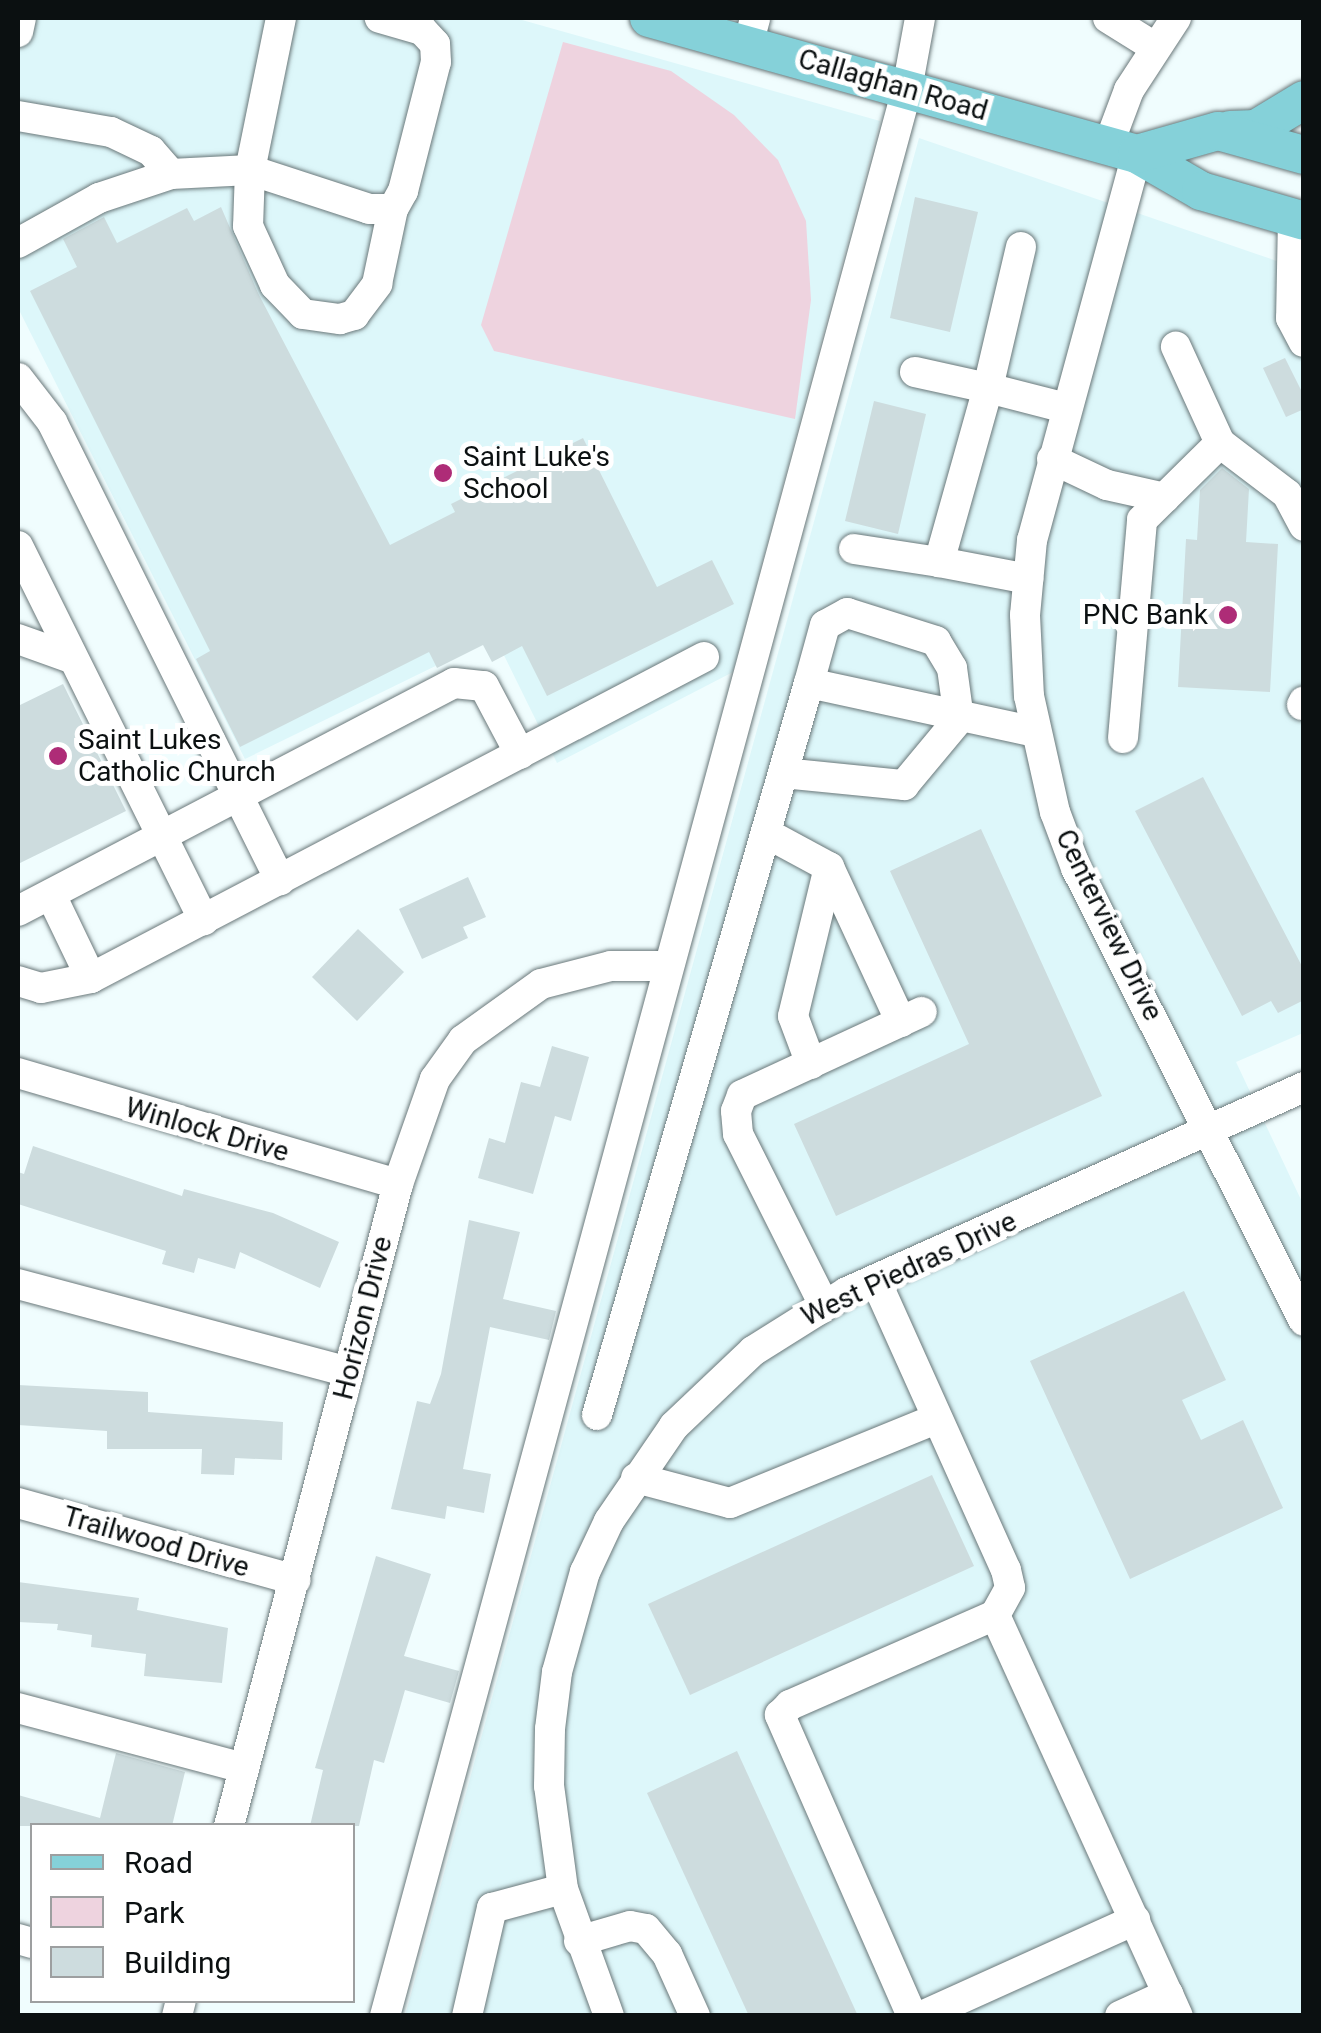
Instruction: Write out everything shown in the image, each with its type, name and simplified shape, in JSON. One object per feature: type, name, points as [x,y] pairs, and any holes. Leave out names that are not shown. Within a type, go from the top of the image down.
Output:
[{"type":"main road","name":"Callaghan Road","points":[[649,18],[751,31],[907,89],[1122,150],[1201,191],[1298,220]]},
{"type":"main road","points":[[1122,150],[1218,131],[1256,130],[1304,100]]},
{"type":"main road","points":[[1218,131],[1304,156]]},
{"type":"street","points":[[18,32],[21,18]]},
{"type":"street","points":[[281,18],[250,170],[248,226],[275,286],[313,318],[340,319],[367,302],[388,252],[393,208],[408,172],[435,44],[422,30],[380,18]]},
{"type":"street","points":[[385,2016],[907,89],[920,18]]},
{"type":"street","points":[[1108,18],[1153,46]]},
{"type":"street","name":"Centerview Drive","points":[[1176,18],[1153,46],[1122,150],[1052,459],[1028,579],[1028,696],[1076,868],[1211,1129],[1304,1322]]},
{"type":"street","points":[[18,116],[112,132],[151,151],[171,174]]},
{"type":"street","points":[[18,244],[99,198],[171,174],[250,170],[369,209],[393,208]]},
{"type":"street","points":[[1298,220],[1292,318],[1304,342]]},
{"type":"street","points":[[938,562],[988,388],[1020,246]]},
{"type":"street","points":[[1176,347],[1220,443],[1287,494],[1304,526]]},
{"type":"street","points":[[915,372],[1066,408]]},
{"type":"street","points":[[18,378],[52,422],[280,880]]},
{"type":"street","points":[[1123,738],[1142,520],[1220,443]]},
{"type":"street","points":[[1052,459],[1107,484],[1165,498]]},
{"type":"street","points":[[18,546],[68,657],[204,920]]},
{"type":"street","points":[[854,549],[1028,579]]},
{"type":"street","points":[[597,1415],[825,624],[846,612],[936,641],[952,668],[959,719],[904,785],[783,773]]},
{"type":"street","points":[[18,639],[68,657]]},
{"type":"street","points":[[18,980],[42,988],[91,978],[704,657]]},
{"type":"street","points":[[18,911],[454,682],[484,686],[520,754]]},
{"type":"street","points":[[809,682],[959,719],[1036,732]]},
{"type":"street","points":[[766,833],[829,867],[911,1017],[742,1095],[736,1111],[738,1134],[824,1305]]},
{"type":"street","points":[[811,1064],[794,1016],[829,867]]},
{"type":"street","points":[[50,894],[91,978]]},
{"type":"street","name":"Horizon Drive","points":[[229,1823],[398,1184],[434,1079],[463,1040],[499,1008],[564,976],[611,966],[668,966]]},
{"type":"street","name":"Winlock Drive","points":[[18,1073],[398,1184]]},
{"type":"street","name":"West Piedras Drive","points":[[609,2016],[563,1889],[549,1786],[556,1672],[585,1572],[636,1478],[710,1388],[824,1305],[1304,1087]]},
{"type":"street","points":[[692,1092],[736,1111]]},
{"type":"street","points":[[876,1281],[1006,1570],[1010,1588],[996,1615],[790,1705],[780,1715],[912,2016]]},
{"type":"street","points":[[18,1284],[349,1372]]},
{"type":"street","points":[[636,1478],[730,1503],[936,1419]]},
{"type":"street","name":"Trailwood Drive","points":[[18,1503],[295,1580]]},
{"type":"street","points":[[996,1615],[1173,2005],[1120,2016]]},
{"type":"street","points":[[18,1708],[244,1768]]},
{"type":"street","points":[[467,2016],[492,1908],[563,1889]]},
{"type":"street","points":[[922,2016],[1135,1920]]},
{"type":"street","points":[[579,1941],[630,1926],[646,1930],[667,1954],[695,2016]]},
{"type":"shaded area","name":"Saint Luke's School","points":[[18,18],[515,18],[880,121],[733,672],[557,763],[495,637],[245,759],[18,308]]},
{"type":"shaded area","points":[[919,138],[1303,270],[1303,1033],[1236,1062],[1303,1204],[1303,2015],[405,2016]]},
{"type":"green space","points":[[563,42],[671,71],[734,115],[778,160],[806,221],[811,300],[795,419],[494,351],[481,325]]},
{"type":"building","points":[[915,197],[978,212],[950,332],[890,318]]},
{"type":"building","points":[[221,207],[258,293],[390,545],[455,512],[451,504],[583,438],[657,587],[712,560],[734,604],[547,696],[522,646],[492,662],[483,645],[437,668],[429,652],[240,747],[196,659],[210,651],[30,291],[77,267],[63,239],[104,217],[117,243],[187,208],[194,221]]},
{"type":"building","points":[[1285,358],[1304,396],[1304,409],[1286,417],[1263,368]]},
{"type":"building","points":[[874,401],[926,414],[898,534],[845,521]]},
{"type":"building","name":"PNC Bank","points":[[1222,468],[1249,489],[1246,542],[1278,544],[1270,692],[1178,687],[1186,539],[1197,540],[1200,490]]},
{"type":"building","name":"Saint Lukes Catholic Church","points":[[63,684],[126,811],[18,864],[18,706]]},
{"type":"building","points":[[1203,777],[1304,970],[1304,1000],[1278,1013],[1271,1001],[1242,1016],[1135,811]]},
{"type":"building","points":[[981,829],[1102,1096],[836,1216],[794,1124],[969,1044],[890,871]]},
{"type":"building","points":[[468,877],[486,917],[463,927],[468,938],[422,959],[399,909]]},
{"type":"building","points":[[358,929],[404,972],[357,1021],[312,977]]},
{"type":"building","points":[[552,1046],[589,1057],[571,1121],[555,1116],[533,1194],[478,1178],[489,1138],[505,1143],[521,1082],[540,1087]]},
{"type":"building","points":[[33,1146],[182,1196],[184,1189],[273,1213],[339,1242],[320,1288],[240,1252],[235,1269],[198,1258],[194,1273],[162,1264],[166,1251],[18,1204],[18,1172],[24,1174]]},
{"type":"building","points":[[469,1220],[520,1232],[503,1299],[556,1311],[549,1340],[490,1327],[463,1469],[491,1474],[484,1513],[447,1506],[445,1519],[391,1509],[417,1401],[430,1404],[441,1374]]},
{"type":"building","points":[[1184,1291],[1226,1380],[1182,1400],[1201,1440],[1243,1420],[1283,1508],[1130,1579],[1030,1361]]},
{"type":"building","points":[[18,1385],[148,1392],[148,1412],[283,1422],[282,1460],[235,1458],[234,1475],[201,1474],[202,1449],[107,1449],[107,1431],[18,1425]]},
{"type":"building","points":[[932,1475],[974,1566],[690,1695],[648,1604]]},
{"type":"building","points":[[376,1556],[431,1574],[404,1656],[459,1671],[450,1703],[405,1690],[384,1763],[374,1760],[359,1826],[311,1823],[323,1770],[315,1768]]},
{"type":"building","points":[[18,1582],[139,1598],[137,1610],[228,1628],[222,1683],[144,1676],[146,1654],[91,1647],[92,1635],[57,1630],[58,1624],[18,1622]]},
{"type":"building","points":[[737,1751],[858,2016],[749,2016],[647,1793]]},
{"type":"building","points":[[116,1753],[185,1772],[173,1823],[18,1826],[18,1795],[100,1818]]},
{"type":"place","name":"Saint Luke's School","points":[[443,473]]},
{"type":"place","name":"PNC Bank","points":[[1228,615]]},
{"type":"place","name":"Saint Lukes Catholic Church","points":[[58,756]]}]
